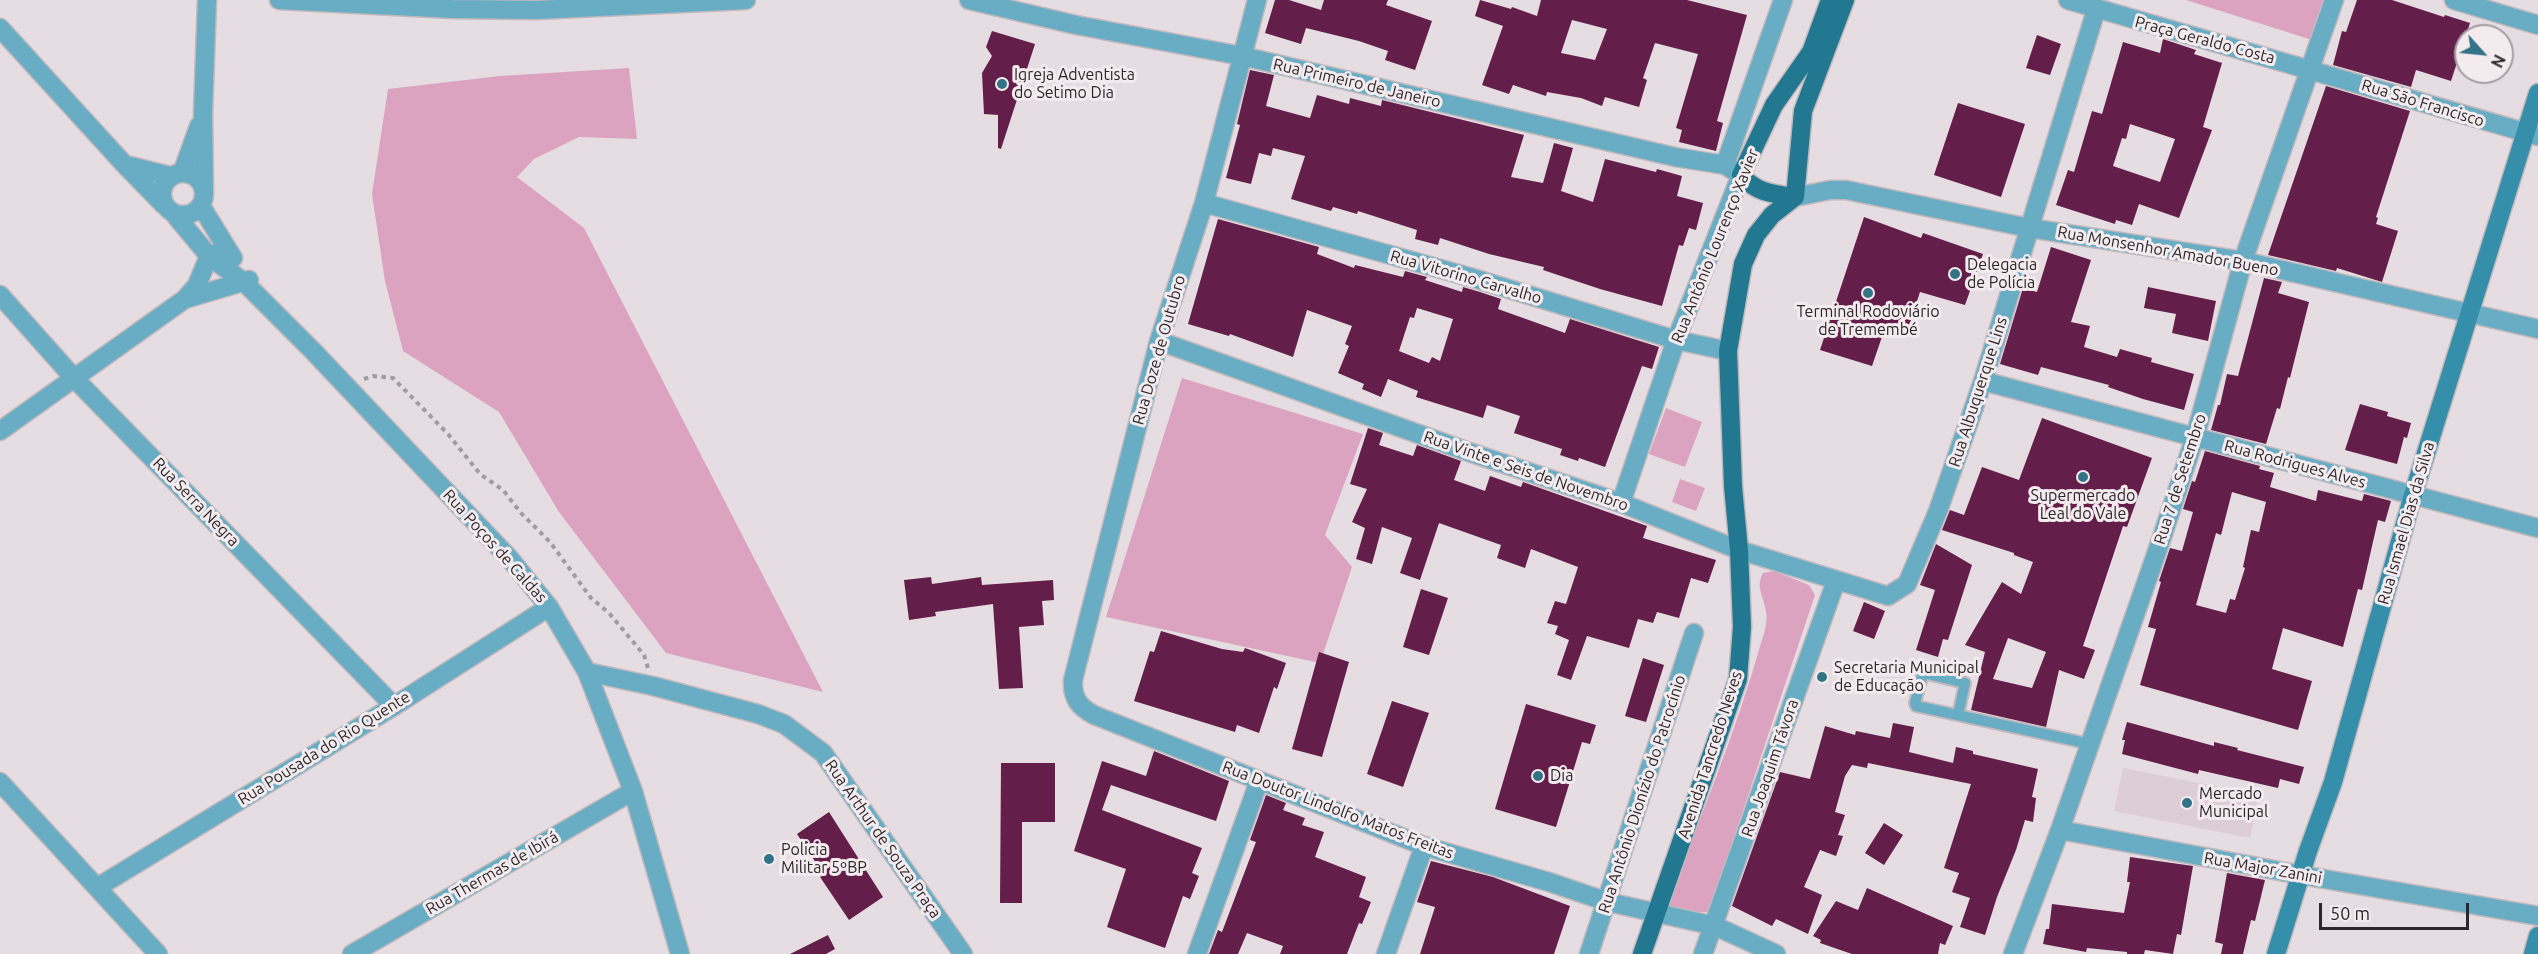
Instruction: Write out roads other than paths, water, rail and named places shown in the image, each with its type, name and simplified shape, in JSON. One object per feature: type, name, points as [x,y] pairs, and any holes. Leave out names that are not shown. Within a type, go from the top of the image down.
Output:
[{"type":"main road","name":"Rua Antônio Lourenço Xavier","points":[[1733,170],[1810,52],[1830,0]]},
{"type":"main road","points":[[1733,170],[1766,194],[1796,197],[1803,111],[1845,0]]},
{"type":"main road","name":"Rua Antônio Lourenço Xavier","points":[[1739,550],[1733,486],[1728,351],[1743,264],[1756,235],[1772,215],[1796,197]]},
{"type":"main road","name":"Avenida Tancredo Neves","points":[[1642,954],[1738,679],[1742,627],[1739,550]]},
{"type":"street","points":[[203,113],[176,174],[162,191],[170,210],[190,214],[203,200],[207,0]]},
{"type":"street","points":[[279,0],[453,9],[536,10],[746,0]]},
{"type":"street","name":"Rua Primeiro de Janeiro","points":[[969,0],[1076,25],[1242,56],[1733,170]]},
{"type":"street","name":"Rua Doze de Outubro","points":[[1077,702],[1073,692],[1073,680],[1159,341],[1204,203],[1257,0]]},
{"type":"street","points":[[1733,170],[1783,0]]},
{"type":"street","name":"Praça Geraldo Costa","points":[[2068,0],[2096,10],[2309,69]]},
{"type":"street","name":"Rua 7 de Setembro","points":[[2013,954],[2060,830],[2195,437],[2243,261],[2334,0]]},
{"type":"street","points":[[2454,0],[2538,25]]},
{"type":"street","name":"Rua Albuquerque Lins","points":[[1894,594],[1907,584],[1938,511],[1983,381],[2096,10]]},
{"type":"street","name":"Rua Poços de Caldas","points":[[0,28],[124,164],[170,210],[209,256],[250,286],[510,559],[549,607],[587,672],[633,791],[680,954]]},
{"type":"street","name":"Rua São Francisco","points":[[2309,69],[2532,135]]},
{"type":"street","name":"Rua Ismael Dias da Silva","points":[[2276,954],[2333,782],[2413,495],[2470,313],[2532,135],[2538,93]]},
{"type":"street","points":[[124,164],[176,174]]},
{"type":"street","name":"Rua Antônio Lourenço Xavier","points":[[1621,502],[1733,170]]},
{"type":"street","name":"Rua Poços de Caldas","points":[[176,174],[196,177],[203,187],[203,200],[227,249],[250,286]]},
{"type":"street","name":"Rua Monsenhor Amador Bueno","points":[[1796,197],[1830,190],[1846,190],[2029,228],[2243,261],[2538,329]]},
{"type":"street","name":"Rua Vitorino Carvalho","points":[[1204,203],[1473,278],[1677,340],[1728,351]]},
{"type":"street","points":[[0,431],[185,299],[197,285],[209,256],[227,249]]},
{"type":"street","points":[[185,299],[250,286]]},
{"type":"street","name":"Rua Serra Negra","points":[[0,296],[74,377],[394,706]]},
{"type":"street","name":"Rua Vinte e Seis de Novembro","points":[[1159,341],[1466,451],[1621,502],[1739,550],[1883,595],[1894,594]]},
{"type":"street","name":"Rua Rodrigues Alves","points":[[1983,381],[2538,528]]},
{"type":"street","name":"Rua Joaquim Távora","points":[[1703,954],[1836,581]]},
{"type":"street","name":"Rua Pousada do Rio Quente","points":[[98,887],[394,706],[549,607]]},
{"type":"street","name":"Rua Antônio Dionízio do Patrocínio","points":[[1589,954],[1608,902],[1694,633]]},
{"type":"street","name":"Rua Arthur de Souza Praça","points":[[587,672],[653,686],[759,714],[784,724],[823,753],[963,954]]},
{"type":"street","name":"Rua Doutor Lindolfo Matos Freitas","points":[[1077,702],[1094,716],[1424,846],[1549,882],[1608,902],[1714,926],[1776,954]]},
{"type":"street","points":[[1197,954],[1259,781]]},
{"type":"street","points":[[0,782],[158,954]]},
{"type":"street","name":"Rua Thermas de Ibirá","points":[[352,954],[633,791]]},
{"type":"street","name":"Rua Major Zanini","points":[[2060,830],[2538,916]]},
{"type":"street","points":[[1386,954],[1424,846]]},
{"type":"street","points":[[2533,954],[2538,936]]},
{"type":"lane","points":[[1958,715],[1965,683],[1922,673],[1915,705],[1958,715],[2090,744]]},
{"type":"place","name":"Igreja Adventista do Setimo Dia","points":[[1002,84]]},
{"type":"place","name":"Delegacia de Polícia","points":[[1955,274]]},
{"type":"place","name":"Terminal Rodoviário de Tremembé","points":[[1868,293]]},
{"type":"place","name":"Supermercado Leal do Vale","points":[[2083,477]]},
{"type":"place","name":"Secretaria Municipal de Educação","points":[[1822,677]]},
{"type":"place","name":"Dia","points":[[1538,776]]},
{"type":"place","name":"Mercado Municipal","points":[[2187,803]]},
{"type":"place","name":"Policia Militar 5ºBP","points":[[769,859]]}]
